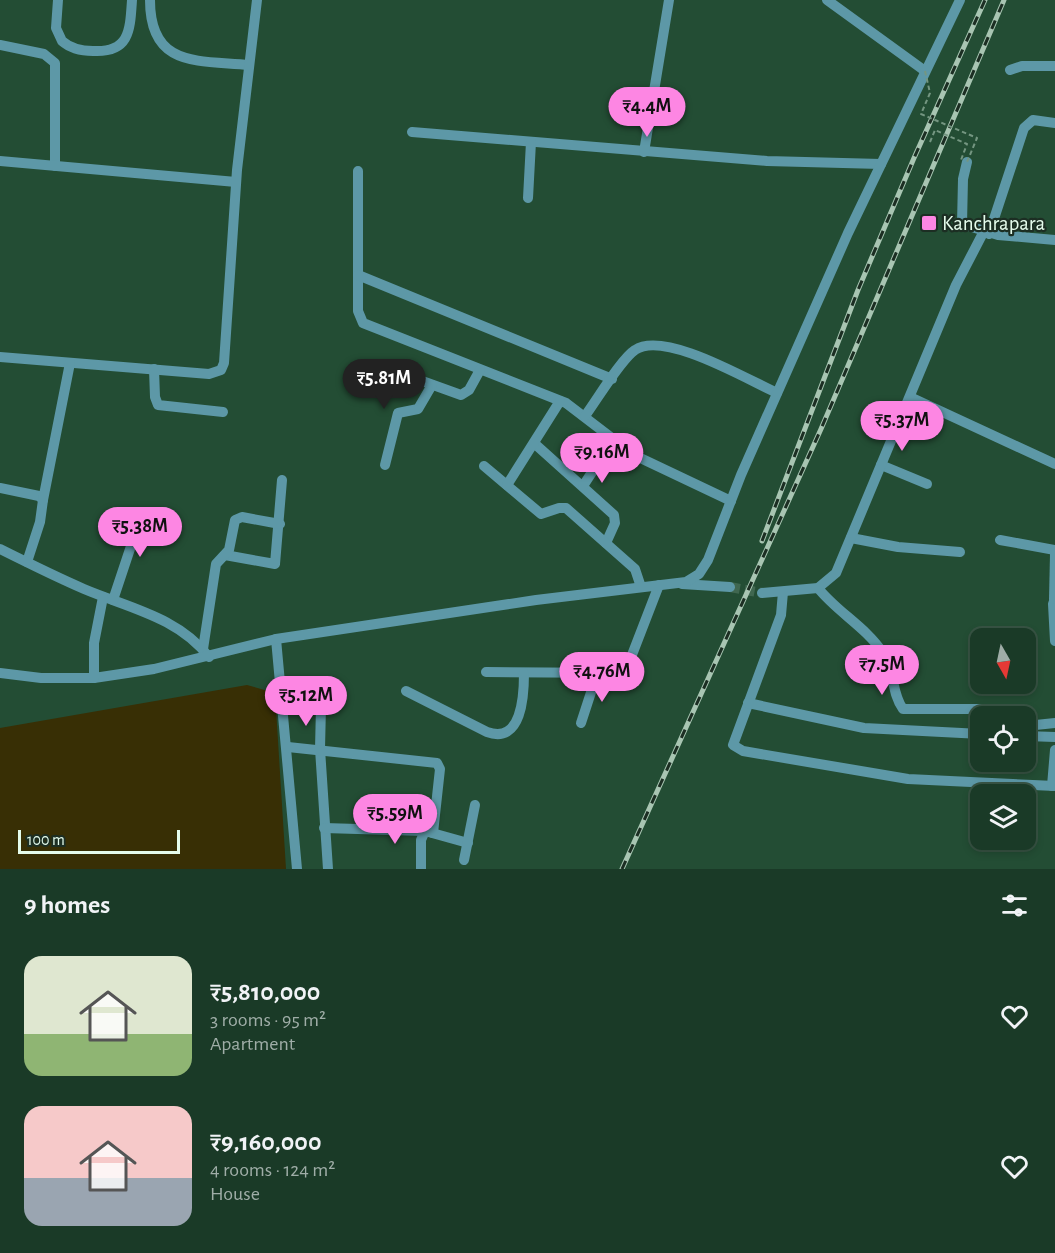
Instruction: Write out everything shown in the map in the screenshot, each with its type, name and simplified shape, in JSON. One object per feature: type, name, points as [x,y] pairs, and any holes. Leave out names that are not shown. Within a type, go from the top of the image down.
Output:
[{"type":"street","points":[[58,0],[56,27],[62,41],[81,51],[99,52],[112,50],[125,40],[130,22],[132,0]]},
{"type":"street","points":[[150,0],[157,34],[162,44],[174,56],[249,65]]},
{"type":"street","points":[[0,357],[209,374],[221,370],[224,363],[236,182],[257,0]]},
{"type":"street","points":[[644,152],[669,0]]},
{"type":"street","points":[[827,0],[925,71]]},
{"type":"street","points":[[0,673],[40,678],[94,678],[154,669],[206,653],[276,639],[686,582],[699,574],[708,560],[777,393],[848,233],[960,0]]},
{"type":"street","points":[[0,45],[44,54],[55,63],[55,166]]},
{"type":"street","points":[[1010,70],[1031,66],[1055,66]]},
{"type":"street","points":[[762,593],[818,588],[836,573],[956,285],[986,233],[1024,128],[1033,120],[1055,123]]},
{"type":"street","points":[[412,132],[767,161],[881,164]]},
{"type":"street","points":[[528,198],[531,142]]},
{"type":"street","points":[[0,161],[236,182]]},
{"type":"street","points":[[964,161],[962,224],[986,233],[1055,240]]},
{"type":"street","points":[[358,171],[358,311],[363,323],[560,401],[585,416],[613,440],[653,465],[731,501]]},
{"type":"street","points":[[358,275],[612,379]]},
{"type":"street","points":[[585,416],[638,348],[672,347],[777,393]]},
{"type":"street","points":[[27,562],[40,522],[70,363]]},
{"type":"street","points":[[154,369],[158,405],[223,412]]},
{"type":"street","points":[[400,373],[456,394],[466,394],[480,370]]},
{"type":"street","points":[[385,465],[398,413],[418,408],[432,385]]},
{"type":"street","points":[[910,397],[1055,464]]},
{"type":"street","points":[[507,485],[560,401]]},
{"type":"street","points":[[583,486],[613,440]]},
{"type":"street","points":[[534,444],[614,515],[615,523],[606,543]]},
{"type":"street","points":[[881,465],[927,484]]},
{"type":"street","points":[[484,466],[541,514],[566,508],[635,569],[641,587]]},
{"type":"street","points":[[225,555],[276,564],[282,480]]},
{"type":"street","points":[[0,488],[39,496],[43,500]]},
{"type":"street","points":[[94,678],[94,643],[108,598],[136,531],[164,512]]},
{"type":"street","points":[[206,653],[216,564],[229,550],[235,520],[239,517],[280,524]]},
{"type":"street","points":[[851,537],[898,547],[960,552]]},
{"type":"street","points":[[1000,540],[1055,552],[1055,641]]},
{"type":"street","points":[[0,549],[108,598],[168,621],[206,653]]},
{"type":"street","points":[[673,583],[730,587]]},
{"type":"street","points":[[486,672],[621,675],[627,671],[659,585]]},
{"type":"street","points":[[818,588],[831,605],[872,638],[884,654],[903,709],[970,709]]},
{"type":"street","points":[[783,592],[781,615],[733,745],[743,751],[908,779],[1053,786],[1055,750]]},
{"type":"street","points":[[276,639],[288,747],[297,869]]},
{"type":"street","points":[[406,691],[488,732],[500,735],[507,732],[517,721],[522,708],[524,673]]},
{"type":"street","points":[[581,723],[597,674]]},
{"type":"street","points":[[748,703],[864,728],[970,733]]},
{"type":"street","points":[[321,706],[320,749],[328,869]]},
{"type":"street","points":[[1036,725],[1055,723]]},
{"type":"street","points":[[1036,736],[1055,737]]},
{"type":"street","points":[[288,747],[437,763],[440,769],[429,832],[422,840],[421,869]]},
{"type":"street","points":[[464,860],[475,805]]},
{"type":"street","points":[[324,828],[429,832],[468,843]]},
{"type":"path","points":[[925,71],[930,93],[921,114],[977,138],[964,161]]},
{"type":"path","points":[[930,142],[935,130],[967,144],[964,161]]},
{"type":"shaded area","points":[[247,685],[275,693],[286,869],[0,869],[0,728]]},
{"type":"tunnel","points":[[730,587],[762,593]]},
{"type":"railway","points":[[762,541],[858,290],[985,0]]},
{"type":"railway","points":[[622,869],[821,429],[1004,0]]},
{"type":"place","name":"Kanchrapara","points":[[929,223]]}]
